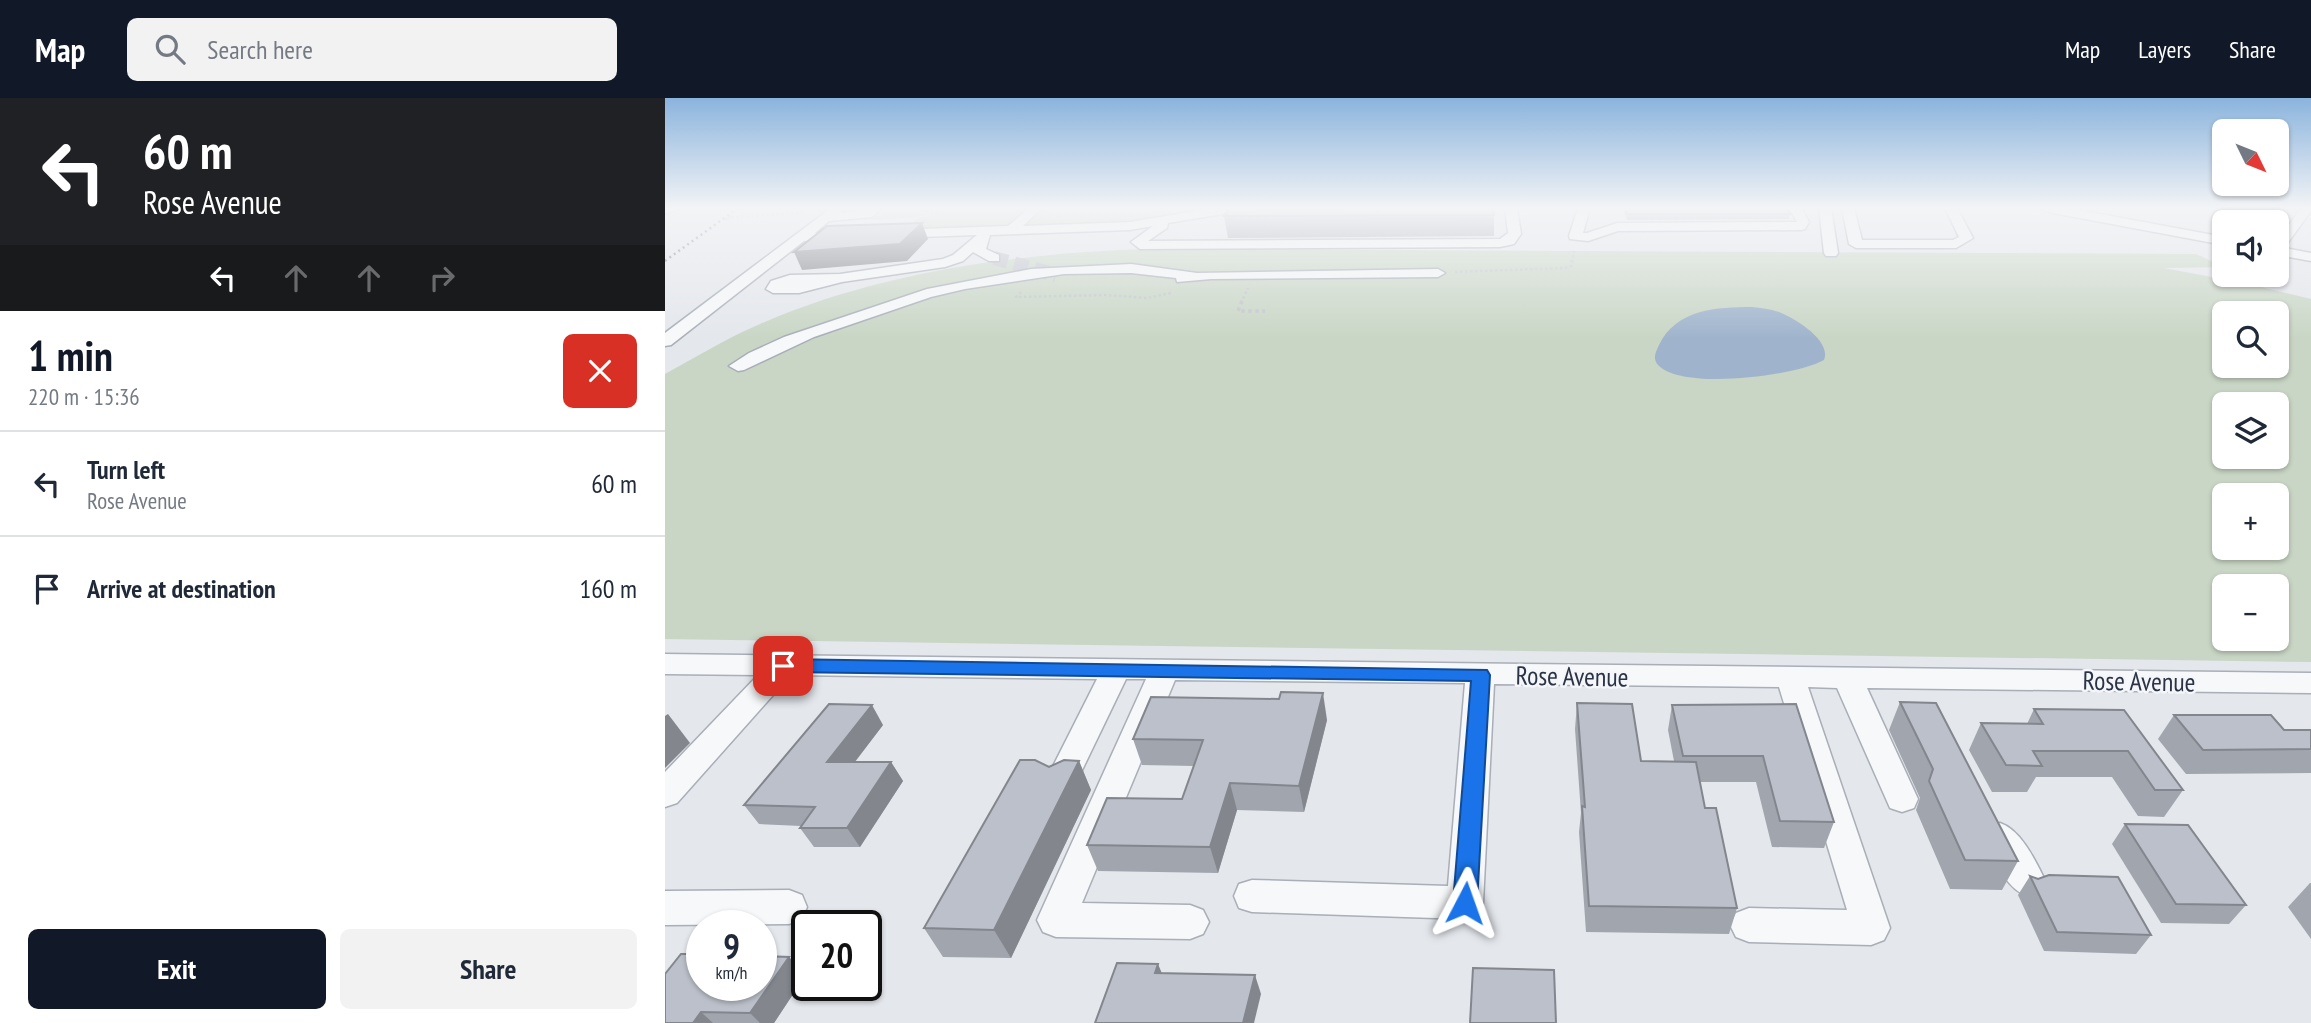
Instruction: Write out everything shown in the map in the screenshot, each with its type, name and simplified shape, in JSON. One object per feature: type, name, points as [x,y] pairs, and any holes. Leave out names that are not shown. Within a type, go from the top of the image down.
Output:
[{"type":"street","points":[[665,341],[784,251]]},
{"type":"street","points":[[840,278],[952,262],[962,258],[967,251]]},
{"type":"street","points":[[980,251],[993,258]]},
{"type":"street","points":[[2292,251],[2311,257]]},
{"type":"street","points":[[739,366],[809,331],[931,292],[959,286],[1081,267],[1156,271],[1197,277]]},
{"type":"street","points":[[1056,275],[1078,279],[1180,280],[1255,275],[1438,273]]},
{"type":"street","name":"Rose Avenue","points":[[665,664],[2311,684]]},
{"type":"street","points":[[665,794],[783,666]]},
{"type":"street","points":[[1062,780],[1116,670]]},
{"type":"street","points":[[1164,671],[1056,920],[1190,922]]},
{"type":"street","points":[[1252,896],[1465,903],[1480,675]]},
{"type":"street","points":[[1749,925],[1871,928],[1791,678]]},
{"type":"street","points":[[1847,678],[1870,723],[1902,799]]},
{"type":"street","points":[[1916,679],[1931,709]]},
{"type":"street","points":[[1982,809],[2027,880]]},
{"type":"street","points":[[665,908],[789,907]]},
{"type":"path","points":[[1438,273],[1565,268],[1571,266],[1573,251]]},
{"type":"path","points":[[1255,275],[1238,311],[1265,311]]},
{"type":"path","points":[[1012,287],[1025,286],[1016,297],[1106,295],[1147,298],[1175,293]]},
{"type":"green space","points":[[1107,251],[2196,254],[2212,261],[2212,267],[2164,268],[2212,277],[2212,287],[2261,287],[2311,299],[2311,662],[665,639],[665,374],[724,341],[805,306],[899,279],[996,261]]},
{"type":"water","points":[[1752,307],[1779,312],[1811,331],[1823,345],[1824,360],[1790,371],[1714,379],[1671,373],[1656,362],[1656,353],[1666,333],[1687,317],[1725,308]]},
{"type":"building","points":[[1281,692],[1323,693],[1299,786],[1230,783],[1210,847],[1087,845],[1107,798],[1182,799],[1203,740],[1133,739],[1151,697],[1279,699]]},
{"type":"building","points":[[1900,702],[1936,703],[2018,861],[1965,860],[1929,781],[1933,769]]},
{"type":"building","points":[[1577,703],[1632,704],[1641,761],[1696,762],[1705,808],[1716,808],[1737,908],[1589,906]]},
{"type":"building","points":[[829,704],[872,705],[827,762],[891,762],[847,828],[800,828],[815,807],[744,805]]},
{"type":"building","points":[[1796,704],[1834,822],[1780,821],[1763,756],[1683,756],[1672,705]]},
{"type":"building","points":[[2034,709],[2124,710],[2183,790],[2155,790],[2128,751],[2033,751],[2042,766],[2006,765],[1981,723],[2043,724]]},
{"type":"building","points":[[2174,715],[2271,715],[2284,730],[2311,730],[2311,749],[2203,750]]},
{"type":"building","points":[[1020,760],[1035,760],[1049,767],[1064,760],[1079,761],[994,930],[924,928]]},
{"type":"building","points":[[2125,824],[2188,825],[2246,905],[2176,904]]},
{"type":"building","points":[[2049,875],[2118,877],[2151,935],[2057,932],[2030,876],[2038,879]]},
{"type":"building","points":[[681,954],[686,954],[686,1001],[758,1001],[750,1013],[701,1012],[693,1023],[665,1023],[665,974]]},
{"type":"building","points":[[777,957],[789,957],[777,974]]},
{"type":"building","points":[[1117,963],[1158,964],[1155,973],[1255,975],[1243,1023],[1095,1023]]},
{"type":"building","points":[[1473,968],[1554,970],[1556,1023],[1470,1023]]},
{"type":"tunnel","points":[[994,258],[1056,275]]},
{"type":"railway","points":[[665,261],[679,251]]},
{"type":"route","points":[[783,666],[1480,675],[1465,903]]}]
